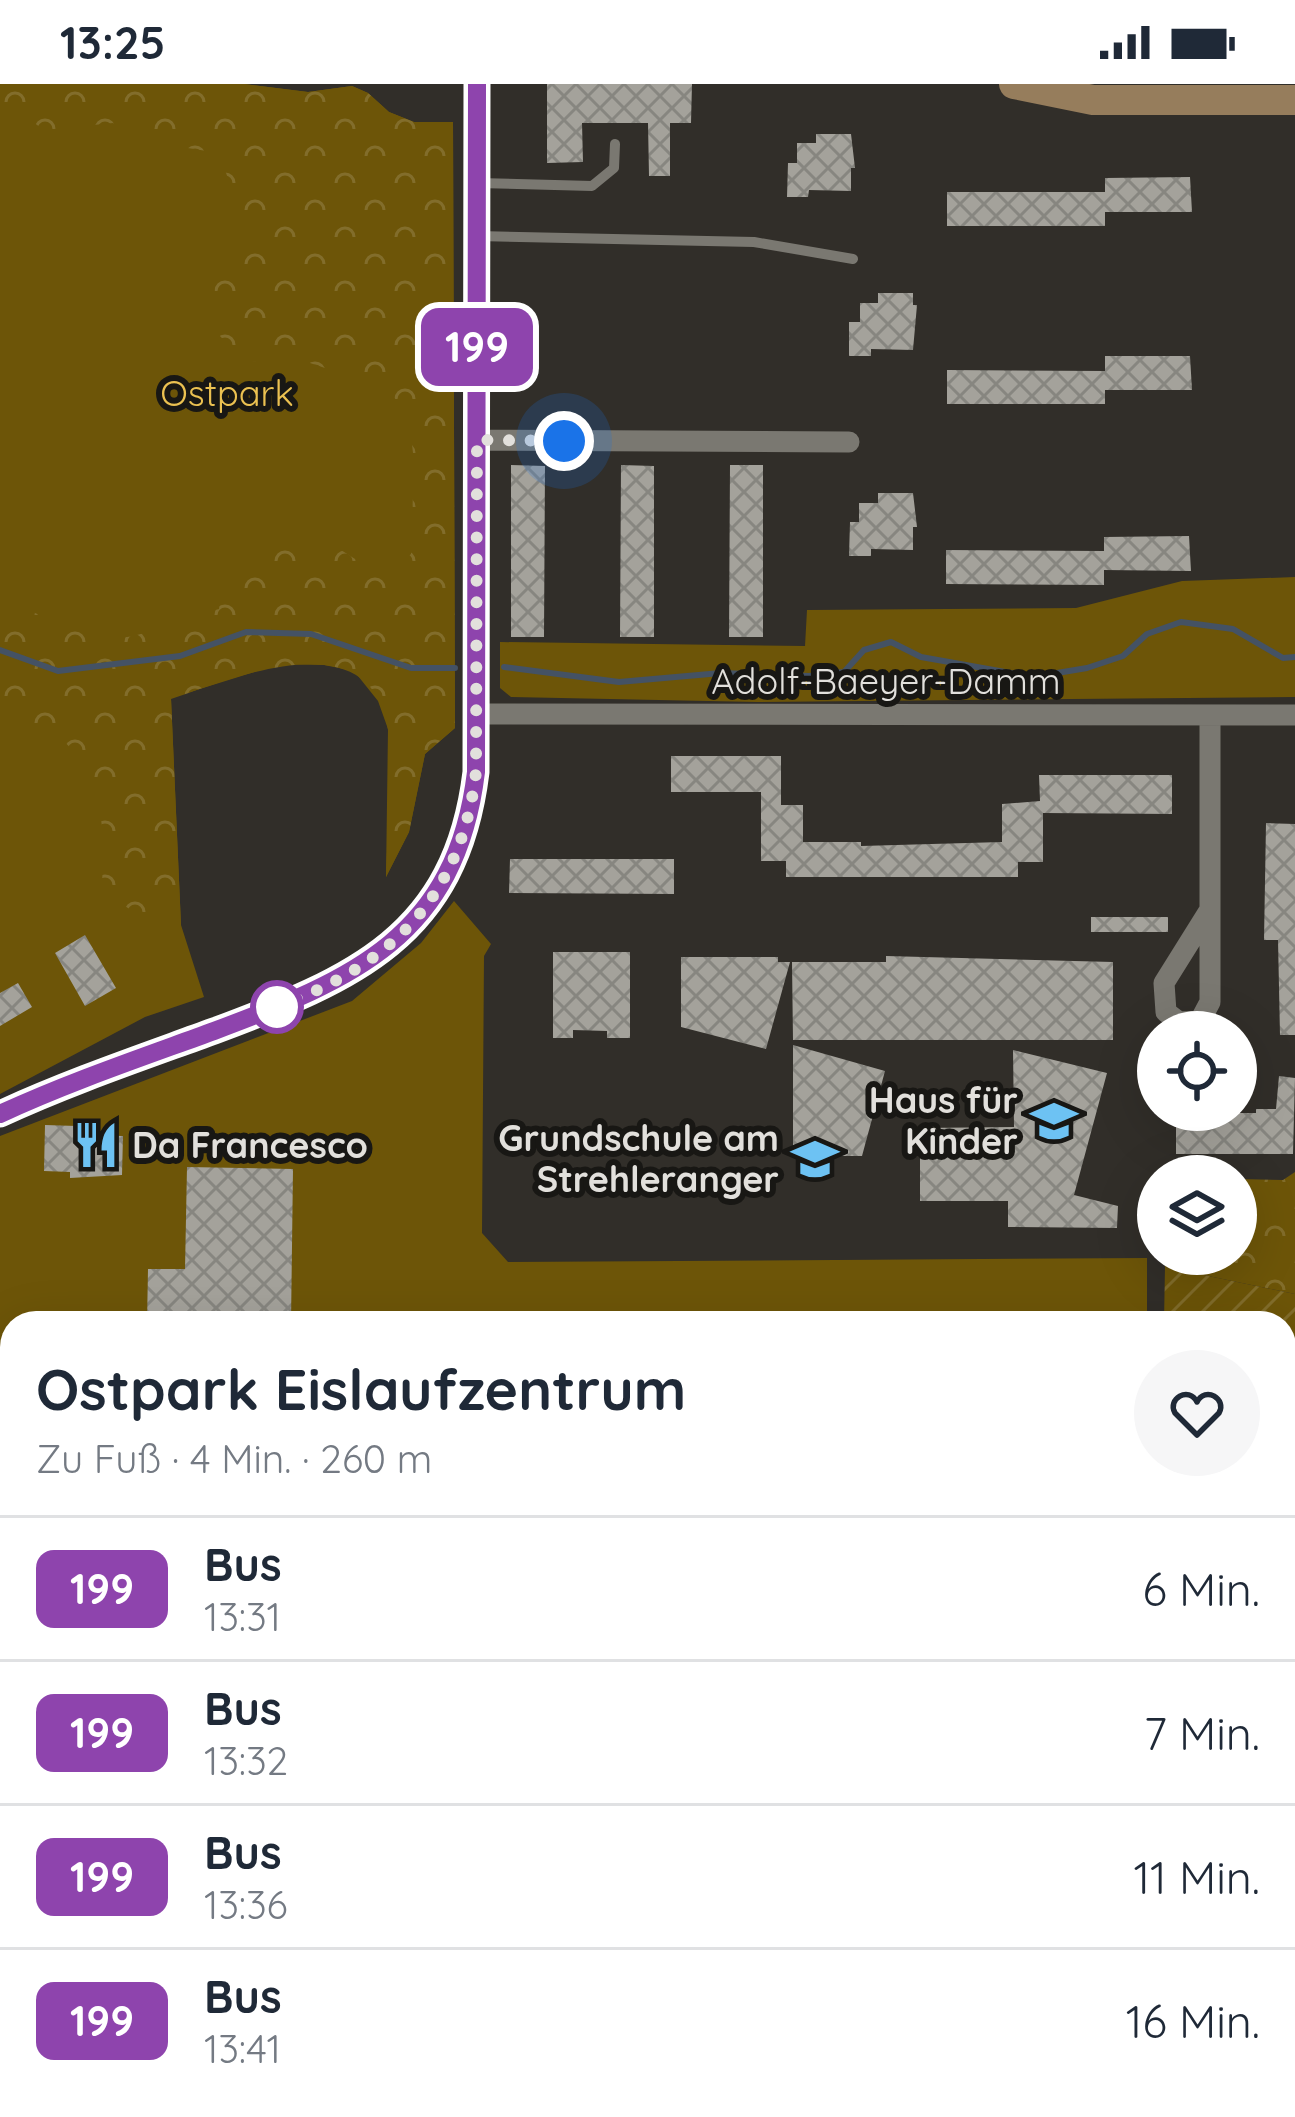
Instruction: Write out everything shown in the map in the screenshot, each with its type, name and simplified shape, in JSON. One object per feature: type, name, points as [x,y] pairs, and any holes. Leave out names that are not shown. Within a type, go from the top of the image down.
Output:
[{"type":"main road","points":[[1014,84],[1093,100],[1295,100]]},
{"type":"street","points":[[0,1114],[291,1002],[370,962],[426,905],[462,840],[476,772],[477,84]]},
{"type":"street","points":[[477,440],[849,442]]},
{"type":"street","name":"Adolf-Baeyer-Damm","points":[[476,714],[1295,715]]},
{"type":"street","points":[[1209,911],[1164,983],[1166,1012],[1179,1022],[1200,1021],[1208,1011],[1209,911],[1210,715]]},
{"type":"lane","points":[[477,183],[592,186],[614,169],[615,144]]},
{"type":"lane","points":[[477,236],[754,242],[853,259]]},
{"type":"green space","name":"Ostpark","points":[[0,84],[244,84],[308,92],[352,86],[389,112],[414,122],[453,122],[455,728],[425,754],[409,832],[386,877],[388,729],[378,701],[354,671],[280,664],[171,698],[181,925],[204,997],[145,1017],[0,1094]]},
{"type":"green space","points":[[0,84],[244,84],[308,92],[352,86],[389,112],[414,122],[453,122],[455,728],[425,754],[409,832],[386,877],[388,730],[377,696],[356,675],[329,666],[298,665],[230,679],[171,699],[181,925],[152,925],[101,889],[103,831],[89,777],[56,735],[31,723],[0,717],[0,597],[85,632],[120,637],[219,609],[223,574],[250,547],[284,534],[319,536],[366,566],[395,568],[411,554],[414,463],[409,415],[380,381],[295,358],[245,362],[218,334],[214,282],[242,252],[237,204],[219,153],[144,141],[113,123],[44,130],[26,117],[0,135]]},
{"type":"green space","points":[[1295,577],[1295,697],[757,702],[511,697],[500,688],[500,642],[805,646],[807,610],[1076,608],[1182,581]]},
{"type":"green space","points":[[454,901],[491,944],[484,956],[482,1233],[508,1262],[1137,1258],[1137,1275],[1147,1275],[1147,1311],[0,1311],[0,1136],[352,1001],[421,943]]},
{"type":"green space","points":[[1295,1172],[1295,1294],[1204,1275],[1257,1275],[1257,1179],[1283,1180]]},
{"type":"green space","points":[[1165,1275],[1204,1275],[1295,1294],[1295,1311],[1164,1311]]},
{"type":"building","points":[[547,84],[692,84],[691,123],[670,123],[670,176],[649,176],[648,123],[582,123],[583,162],[547,163]]},
{"type":"building","points":[[816,134],[851,134],[855,168],[851,168],[851,191],[809,190],[808,197],[787,197],[788,163],[797,163],[797,143],[816,143]]},
{"type":"building","points":[[1190,177],[1192,212],[1105,212],[1105,226],[947,226],[947,192],[1105,192],[1105,178]]},
{"type":"building","points":[[878,293],[913,293],[913,305],[917,305],[913,350],[871,349],[871,356],[849,356],[849,322],[860,322],[860,303],[878,303]]},
{"type":"building","points":[[1105,356],[1190,356],[1192,390],[1105,390],[1105,404],[947,404],[947,370],[1105,371]]},
{"type":"building","points":[[511,465],[545,466],[544,637],[511,637]]},
{"type":"building","points":[[621,465],[654,466],[654,637],[620,637]]},
{"type":"building","points":[[730,465],[763,465],[763,637],[729,637]]},
{"type":"building","points":[[878,493],[913,493],[917,527],[913,527],[913,550],[871,549],[871,556],[849,556],[850,522],[859,522],[859,503],[878,503]]},
{"type":"building","points":[[1189,536],[1191,571],[1104,570],[1104,585],[946,584],[946,550],[1104,551],[1104,537]]},
{"type":"building","points":[[671,756],[781,756],[781,805],[803,805],[803,842],[861,842],[861,846],[1002,842],[1002,804],[1040,801],[1039,775],[1172,775],[1172,814],[1043,813],[1043,862],[1018,862],[1018,877],[786,877],[786,861],[761,861],[761,792],[671,792]]},
{"type":"building","points":[[1266,823],[1295,824],[1295,1035],[1280,1035],[1278,940],[1264,940]]},
{"type":"building","points":[[510,859],[674,859],[674,894],[509,893]]},
{"type":"building","points":[[1091,917],[1168,917],[1168,932],[1091,932]]},
{"type":"building","points":[[85,935],[116,988],[85,1006],[55,953]]},
{"type":"building","points":[[553,952],[630,952],[630,1038],[607,1038],[607,1031],[573,1030],[573,1038],[553,1038]]},
{"type":"building","points":[[886,956],[1113,962],[1113,1040],[793,1040],[792,962],[886,962]]},
{"type":"building","points":[[681,957],[778,957],[778,962],[790,962],[766,1049],[681,1027]]},
{"type":"building","points":[[18,983],[32,1007],[0,1026],[0,993]]},
{"type":"building","points":[[793,1045],[885,1071],[862,1156],[793,1156]]},
{"type":"building","name":"Haus für Kinder","points":[[1013,1050],[1107,1073],[1074,1195],[1118,1206],[1117,1228],[1008,1227],[1008,1201],[920,1201],[920,1128],[1014,1127]]},
{"type":"building","points":[[1279,1076],[1295,1078],[1293,1154],[1176,1154],[1176,1131],[1257,1131],[1257,1109],[1276,1109]]},
{"type":"building","points":[[45,1125],[77,1126],[77,1135],[123,1136],[122,1175],[70,1178],[70,1172],[44,1171]]},
{"type":"building","points":[[187,1167],[293,1169],[291,1311],[147,1311],[148,1269],[185,1269]]},
{"type":"waterway","points":[[504,667],[619,682],[721,673],[809,676],[844,672],[864,650],[891,642],[921,657],[1033,677],[1123,656],[1147,634],[1181,622],[1233,629],[1283,658],[1295,657]]},
{"type":"waterway","points":[[0,650],[58,671],[180,656],[246,632],[311,634],[411,668],[455,668]]},
{"type":"bus line","name":"199","points":[[0,1114],[291,1002],[349,975],[408,928],[462,840],[476,772],[477,84]]},
{"type":"place","name":"Haus für Kinder","points":[[1054,1121]]},
{"type":"place","name":"Da Francesco","points":[[96,1145]]},
{"type":"place","name":"Grundschule am Strehleranger","points":[[815,1159]]},
{"type":"route","points":[[277,1007],[370,962],[408,928],[448,869],[469,818],[476,772],[477,440],[564,441]]}]
